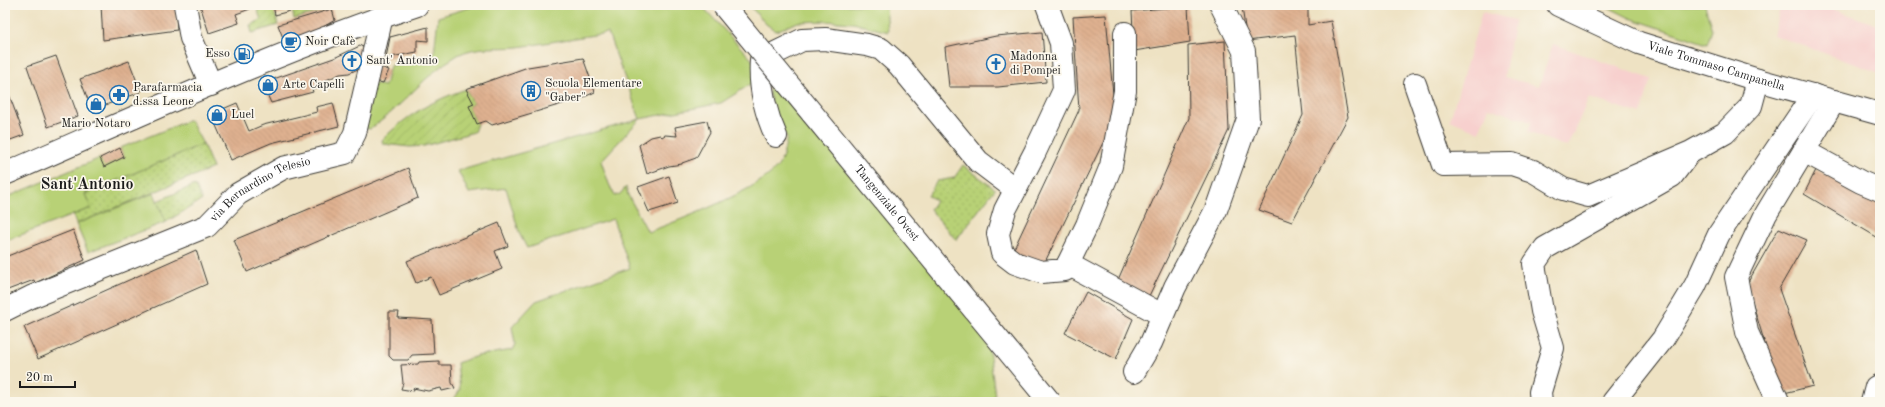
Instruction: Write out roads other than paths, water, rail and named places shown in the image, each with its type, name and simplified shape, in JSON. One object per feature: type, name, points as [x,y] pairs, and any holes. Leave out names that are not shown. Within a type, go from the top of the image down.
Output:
[{"type":"main road","points":[[185,5],[191,38],[211,85]]},
{"type":"main road","points":[[5,174],[211,85],[315,43],[380,9],[415,5]]},
{"type":"main road","name":"Tangenziale Ovest","points":[[723,5],[1050,402]]},
{"type":"main road","points":[[1047,5],[1061,44],[1064,90],[1035,152],[1005,210],[998,234],[1002,253],[1015,263],[1041,272],[1065,270],[1087,225],[1111,166],[1125,91],[1124,33]]},
{"type":"main road","points":[[1134,372],[1151,343],[1175,287],[1216,210],[1248,120],[1244,51],[1221,5]]},
{"type":"main road","name":"Viale Tommaso Campanella","points":[[1558,5],[1639,43],[1758,80],[1880,114]]},
{"type":"main road","name":"via Bernardino Telesio","points":[[5,310],[30,297],[207,226],[238,194],[283,168],[345,153],[355,133],[380,9]]},
{"type":"main road","points":[[776,136],[766,115],[759,77],[761,60],[802,40],[825,39],[867,45],[881,49],[899,65],[978,161],[1015,189]]},
{"type":"main road","points":[[1415,84],[1443,165],[1512,164],[1533,171],[1563,189],[1588,196],[1691,152],[1725,133],[1751,106],[1758,80]]},
{"type":"main road","points":[[1613,402],[1662,339],[1696,286],[1719,234],[1813,95]]},
{"type":"main road","points":[[1778,401],[1747,332],[1736,277],[1766,214],[1834,101]]},
{"type":"main road","points":[[1804,151],[1861,182],[1880,190]]},
{"type":"main road","points":[[1541,402],[1540,392],[1553,348],[1542,311],[1534,264],[1545,248],[1672,176],[1691,152]]},
{"type":"main road","points":[[1068,264],[1162,315]]},
{"type":"main road","points":[[1872,402],[1876,387],[1880,384]]},
{"type":"place","name":"Noir Cafè","points":[[291,42]]},
{"type":"place","name":"Esso","points":[[244,54]]},
{"type":"place","name":"Sant' Antonio","points":[[352,61]]},
{"type":"place","name":"Madonna di Pompei","points":[[996,64]]},
{"type":"place","name":"Arte Capelli","points":[[268,85]]},
{"type":"place","name":"Scuola Elementare \"Gaber\"","points":[[531,91]]},
{"type":"place","name":"Parafarmacia d.ssa Leone","points":[[119,95]]},
{"type":"place","name":"Mario Notaro","points":[[96,104]]},
{"type":"place","name":"Luel","points":[[217,115]]},
{"type":"district","name":"Sant'Antonio","points":[[87,185]]}]
